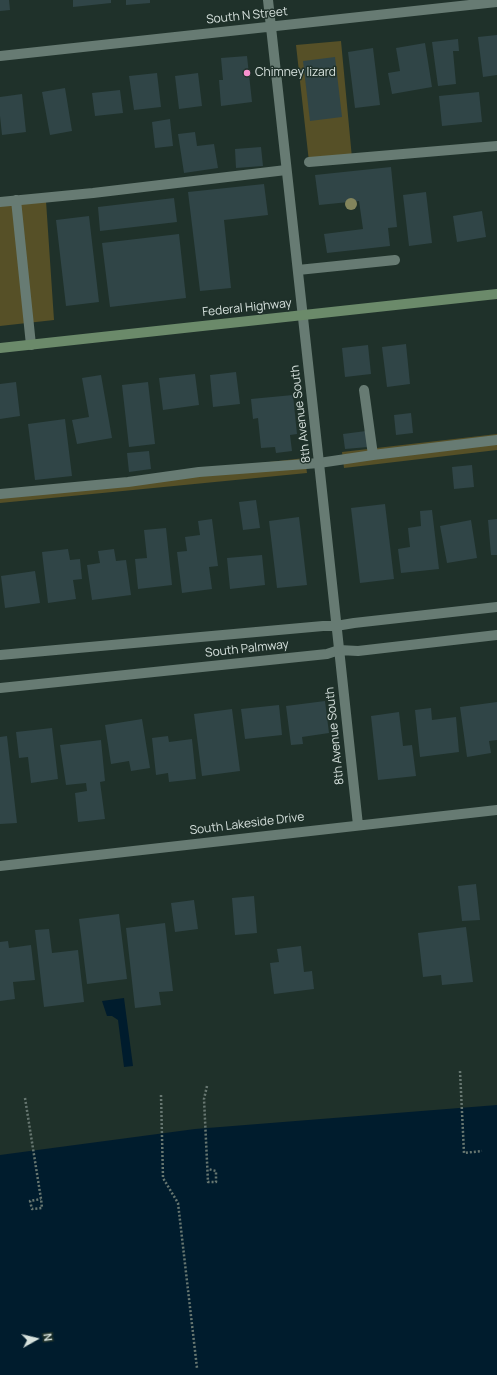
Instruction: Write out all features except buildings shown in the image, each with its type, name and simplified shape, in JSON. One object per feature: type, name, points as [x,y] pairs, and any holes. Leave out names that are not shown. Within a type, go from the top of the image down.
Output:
[{"type":"main road","name":"Federal Highway","points":[[0,348],[497,294]]},
{"type":"street","name":"8th Avenue South","points":[[268,0],[358,825]]},
{"type":"street","name":"South N Street","points":[[0,56],[497,2]]},
{"type":"street","points":[[309,162],[497,146]]},
{"type":"street","points":[[0,202],[93,193],[286,170]]},
{"type":"street","points":[[16,200],[31,345]]},
{"type":"street","points":[[298,270],[395,260]]},
{"type":"street","points":[[364,390],[373,455]]},
{"type":"street","points":[[0,494],[128,482],[200,472],[319,463],[497,440]]},
{"type":"street","name":"South Palmway","points":[[0,655],[336,626],[497,607]]},
{"type":"street","name":"South Palmway","points":[[0,688],[326,654],[339,650],[358,651],[497,635]]},
{"type":"street","name":"South Lakeside Drive","points":[[0,866],[497,810]]},
{"type":"path","points":[[460,1072],[464,1153],[482,1151]]},
{"type":"path","points":[[207,1086],[204,1099],[208,1182],[216,1182],[216,1171],[208,1169]]},
{"type":"path","points":[[161,1095],[163,1178],[178,1203],[197,1368]]},
{"type":"path","points":[[25,1098],[41,1199],[42,1208],[32,1209],[30,1202],[41,1199]]},
{"type":"shaded area","points":[[341,41],[352,158],[309,162],[296,45]]},
{"type":"shaded area","points":[[46,201],[54,320],[0,326],[0,205]]},
{"type":"shaded area","points":[[497,434],[497,450],[344,468],[342,452]]},
{"type":"shaded area","points":[[305,458],[307,473],[0,503],[0,492]]},
{"type":"water","points":[[124,998],[133,1066],[124,1067],[118,1020],[112,1016],[107,1016],[102,1001]]},
{"type":"water","points":[[497,1105],[497,1375],[0,1375],[0,1155],[195,1129]]},
{"type":"place","name":"Chimney lizard","points":[[247,73]]}]
